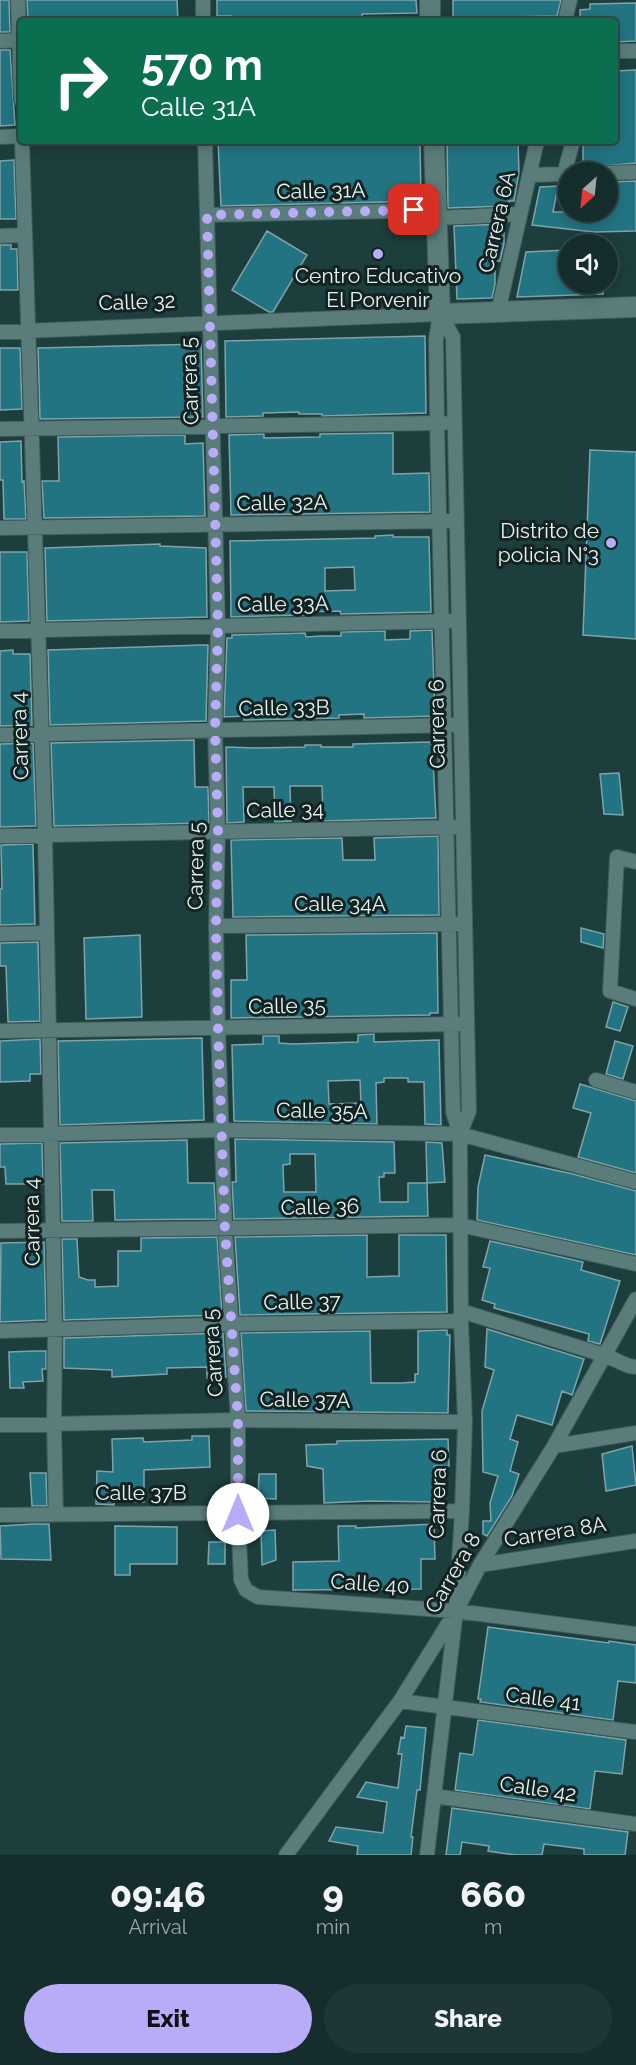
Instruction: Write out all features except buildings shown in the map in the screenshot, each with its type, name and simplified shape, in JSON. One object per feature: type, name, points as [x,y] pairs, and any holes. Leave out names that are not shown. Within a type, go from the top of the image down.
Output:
[{"type":"street","points":[[18,0],[19,18]]},
{"type":"street","points":[[203,0],[203,18]]},
{"type":"street","points":[[430,0],[430,18]]},
{"type":"street","points":[[566,18],[570,0]]},
{"type":"street","points":[[0,40],[18,40]]},
{"type":"street","points":[[618,51],[636,51]]},
{"type":"street","points":[[0,137],[18,136]]},
{"type":"street","name":"Carrera 4","points":[[22,144],[45,835],[52,1134],[56,1514]]},
{"type":"street","name":"Carrera 5","points":[[206,144],[218,627],[215,730],[218,832],[216,926],[218,1028],[225,1230],[238,1420],[241,1581],[246,1590]]},
{"type":"street","name":"Carrera 6","points":[[427,1855],[456,1611],[465,1422],[461,1316],[460,1134],[453,1112],[437,423],[436,339],[440,314],[434,144]]},
{"type":"street","name":"Carrera 6A","points":[[498,312],[536,144]]},
{"type":"street","points":[[569,162],[572,144]]},
{"type":"street","points":[[618,173],[636,172]]},
{"type":"street","points":[[529,175],[558,174]]},
{"type":"street","name":"Calle 31A","points":[[207,215],[520,214]]},
{"type":"street","points":[[0,236],[25,235]]},
{"type":"street","name":"Calle 32","points":[[0,332],[636,307]]},
{"type":"street","name":"Carrera 6","points":[[440,314],[453,337],[469,1111],[460,1134]]},
{"type":"street","points":[[0,429],[455,422]]},
{"type":"street","name":"Calle 32A","points":[[0,528],[457,521]]},
{"type":"street","name":"Calle 33A","points":[[0,631],[459,621]]},
{"type":"street","name":"Calle 33B","points":[[0,735],[461,725]]},
{"type":"street","name":"Calle 34","points":[[0,836],[463,827]]},
{"type":"street","points":[[636,862],[617,857],[610,991],[636,999]]},
{"type":"street","name":"Calle 34A","points":[[216,926],[465,924]]},
{"type":"street","points":[[0,934],[47,933]]},
{"type":"street","name":"Calle 35","points":[[0,1031],[467,1024]]},
{"type":"street","points":[[596,1080],[636,1092]]},
{"type":"street","name":"Calle 35A","points":[[0,1135],[221,1130],[460,1134],[636,1182]]},
{"type":"street","name":"Calle 36","points":[[0,1231],[225,1230],[460,1225],[636,1264]]},
{"type":"street","name":"Carrera 8","points":[[286,1855],[400,1701],[456,1611],[480,1565],[554,1446],[636,1299]]},
{"type":"street","name":"Calle 37","points":[[0,1331],[461,1316],[604,1355],[636,1367]]},
{"type":"street","name":"Calle 37A","points":[[0,1425],[238,1420],[465,1422]]},
{"type":"street","points":[[554,1446],[636,1433]]},
{"type":"street","name":"Calle 37B","points":[[0,1515],[462,1511]]},
{"type":"street","name":"Carrera 8A","points":[[480,1565],[636,1541]]},
{"type":"street","name":"Calle 40","points":[[246,1590],[258,1597],[456,1611],[636,1634]]},
{"type":"street","name":"Calle 41","points":[[400,1701],[636,1732]]},
{"type":"street","name":"Calle 42","points":[[434,1796],[636,1820]]},
{"type":"place","name":"Centro Educativo El Porvenir","points":[[378,254]]},
{"type":"place","name":"Distrito de policia N°3","points":[[611,543]]},
{"type":"route","points":[[238,1514],[238,1420],[225,1230],[218,1028],[216,926],[218,832],[215,730],[218,627],[207,215],[414,210]]}]
